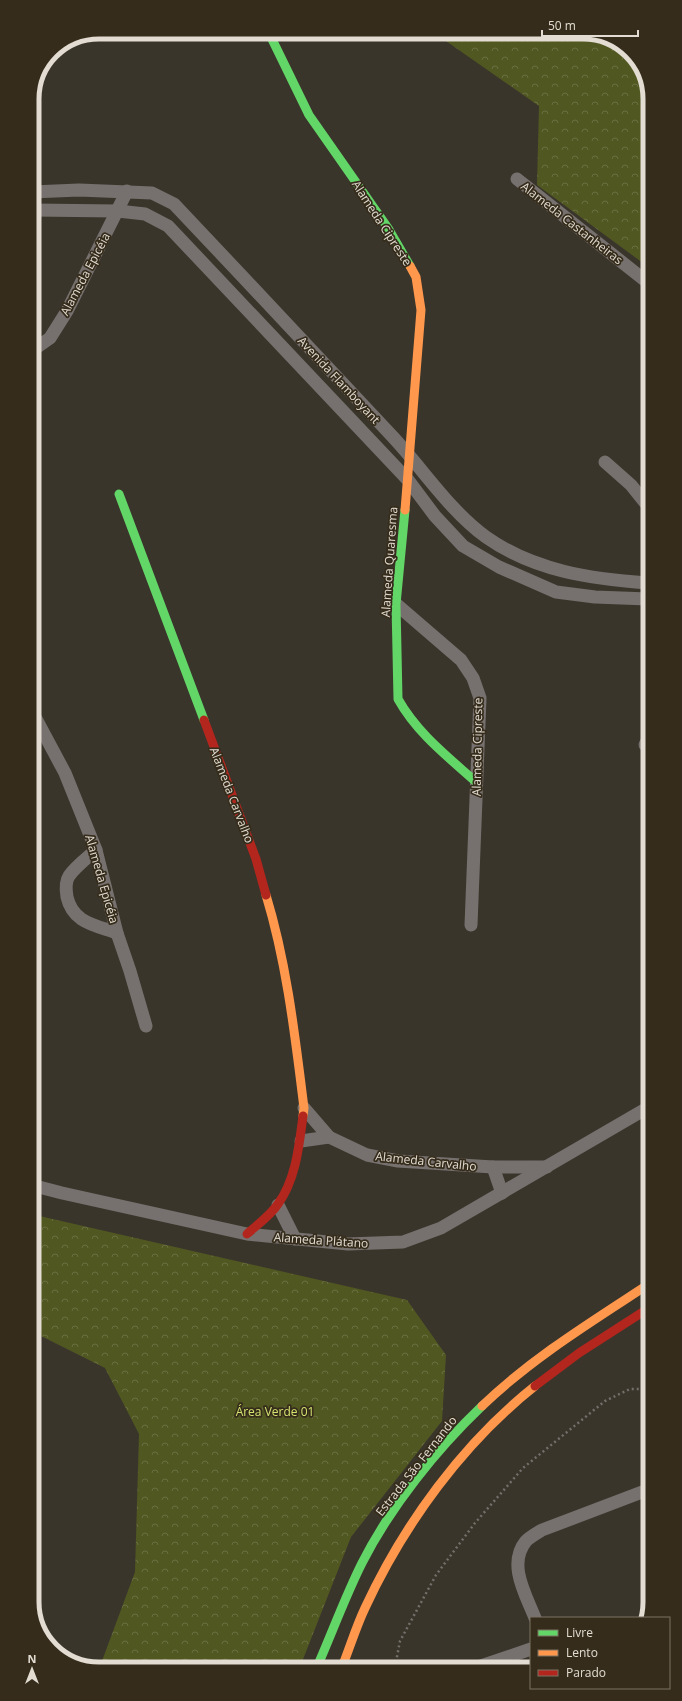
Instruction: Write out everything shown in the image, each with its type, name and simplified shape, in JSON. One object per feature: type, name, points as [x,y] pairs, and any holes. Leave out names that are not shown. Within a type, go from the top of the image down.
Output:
[{"type":"street","name":"Alameda Cipreste","points":[[272,39],[308,115],[388,228],[416,277],[421,310],[410,456]]},
{"type":"street","name":"Alameda Castanheiras","points":[[517,179],[643,279]]},
{"type":"street","name":"Avenida Flamboyant","points":[[39,192],[127,191],[152,193],[174,204],[380,423],[455,509],[487,537],[528,560],[566,572],[606,580],[643,583]]},
{"type":"street","name":"Alameda Epicéia","points":[[39,346],[50,338],[67,311],[127,191]]},
{"type":"street","name":"Avenida Flamboyant","points":[[39,210],[118,211],[145,214],[168,226],[408,480],[435,516],[464,546],[499,567],[556,592],[595,597],[643,599]]},
{"type":"street","points":[[367,436],[380,423]]},
{"type":"street","name":"Alameda Quaresma","points":[[410,456],[396,604],[398,699],[405,713],[416,726],[476,782]]},
{"type":"street","points":[[606,462],[632,485],[643,498]]},
{"type":"street","name":"Alameda Carvalho","points":[[119,494],[256,859],[280,941],[292,1011],[304,1108],[301,1141],[296,1164],[289,1184],[278,1204],[247,1234]]},
{"type":"street","name":"Alameda Cipreste","points":[[396,604],[461,660],[473,678],[480,698],[471,925]]},
{"type":"street","name":"Alameda Epicéia","points":[[39,724],[65,773],[96,850],[117,933],[146,1026]]},
{"type":"street","points":[[96,850],[69,876],[66,892],[68,900],[72,910],[82,920],[117,933]]},
{"type":"street","name":"Alameda Carvalho","points":[[304,1108],[330,1137],[367,1155],[398,1161],[493,1167],[547,1167]]},
{"type":"street","name":"Alameda Plátano","points":[[39,1187],[247,1234],[348,1244],[403,1242],[441,1228],[643,1111]]},
{"type":"street","points":[[301,1141],[330,1137]]},
{"type":"street","points":[[493,1167],[502,1193]]},
{"type":"street","points":[[278,1204],[295,1239]]},
{"type":"street","name":"Estrada São Fernando","points":[[319,1662],[362,1563],[394,1509],[465,1422],[502,1387],[553,1347],[643,1288]]},
{"type":"street","points":[[344,1662],[368,1601],[393,1554],[424,1509],[469,1449],[510,1407],[556,1369],[643,1312]]},
{"type":"street","points":[[535,1617],[518,1571],[519,1556],[526,1541],[542,1530],[643,1492]]},
{"type":"street","points":[[493,1662],[530,1649]]},
{"type":"path","points":[[396,1662],[400,1641],[436,1576],[475,1523],[523,1468],[605,1401],[630,1389],[643,1389]]},
{"type":"green space","points":[[443,39],[587,39],[598,41],[613,47],[628,60],[633,66],[640,80],[643,99],[643,263],[537,185],[539,106]]},
{"type":"green space","name":"Área Verde 01","points":[[39,1216],[407,1300],[446,1355],[442,1421],[351,1537],[302,1662],[102,1662],[135,1572],[139,1434],[105,1368],[39,1335]]},
{"type":"traffic: fast","points":[[272,39],[309,115],[388,228],[410,266]]},
{"type":"traffic: fast","points":[[119,494],[204,720]]},
{"type":"traffic: fast","points":[[405,510],[396,604],[398,699],[414,723],[423,733],[476,782]]},
{"type":"traffic: fast","points":[[319,1662],[362,1563],[387,1521],[431,1460],[482,1406]]},
{"type":"traffic: slow","points":[[405,510],[421,310],[416,277],[410,266]]},
{"type":"traffic: slow","points":[[266,895],[280,947],[290,1000],[304,1108],[303,1116]]},
{"type":"traffic: slow","points":[[482,1406],[542,1356],[643,1288]]},
{"type":"traffic: slow","points":[[344,1662],[365,1608],[398,1546],[417,1516],[460,1459],[509,1408],[535,1386]]},
{"type":"traffic: jam","points":[[204,720],[256,859],[266,895]]},
{"type":"traffic: jam","points":[[247,1234],[272,1212],[289,1184],[296,1162],[303,1116]]},
{"type":"traffic: jam","points":[[535,1386],[579,1353],[643,1312]]}]
